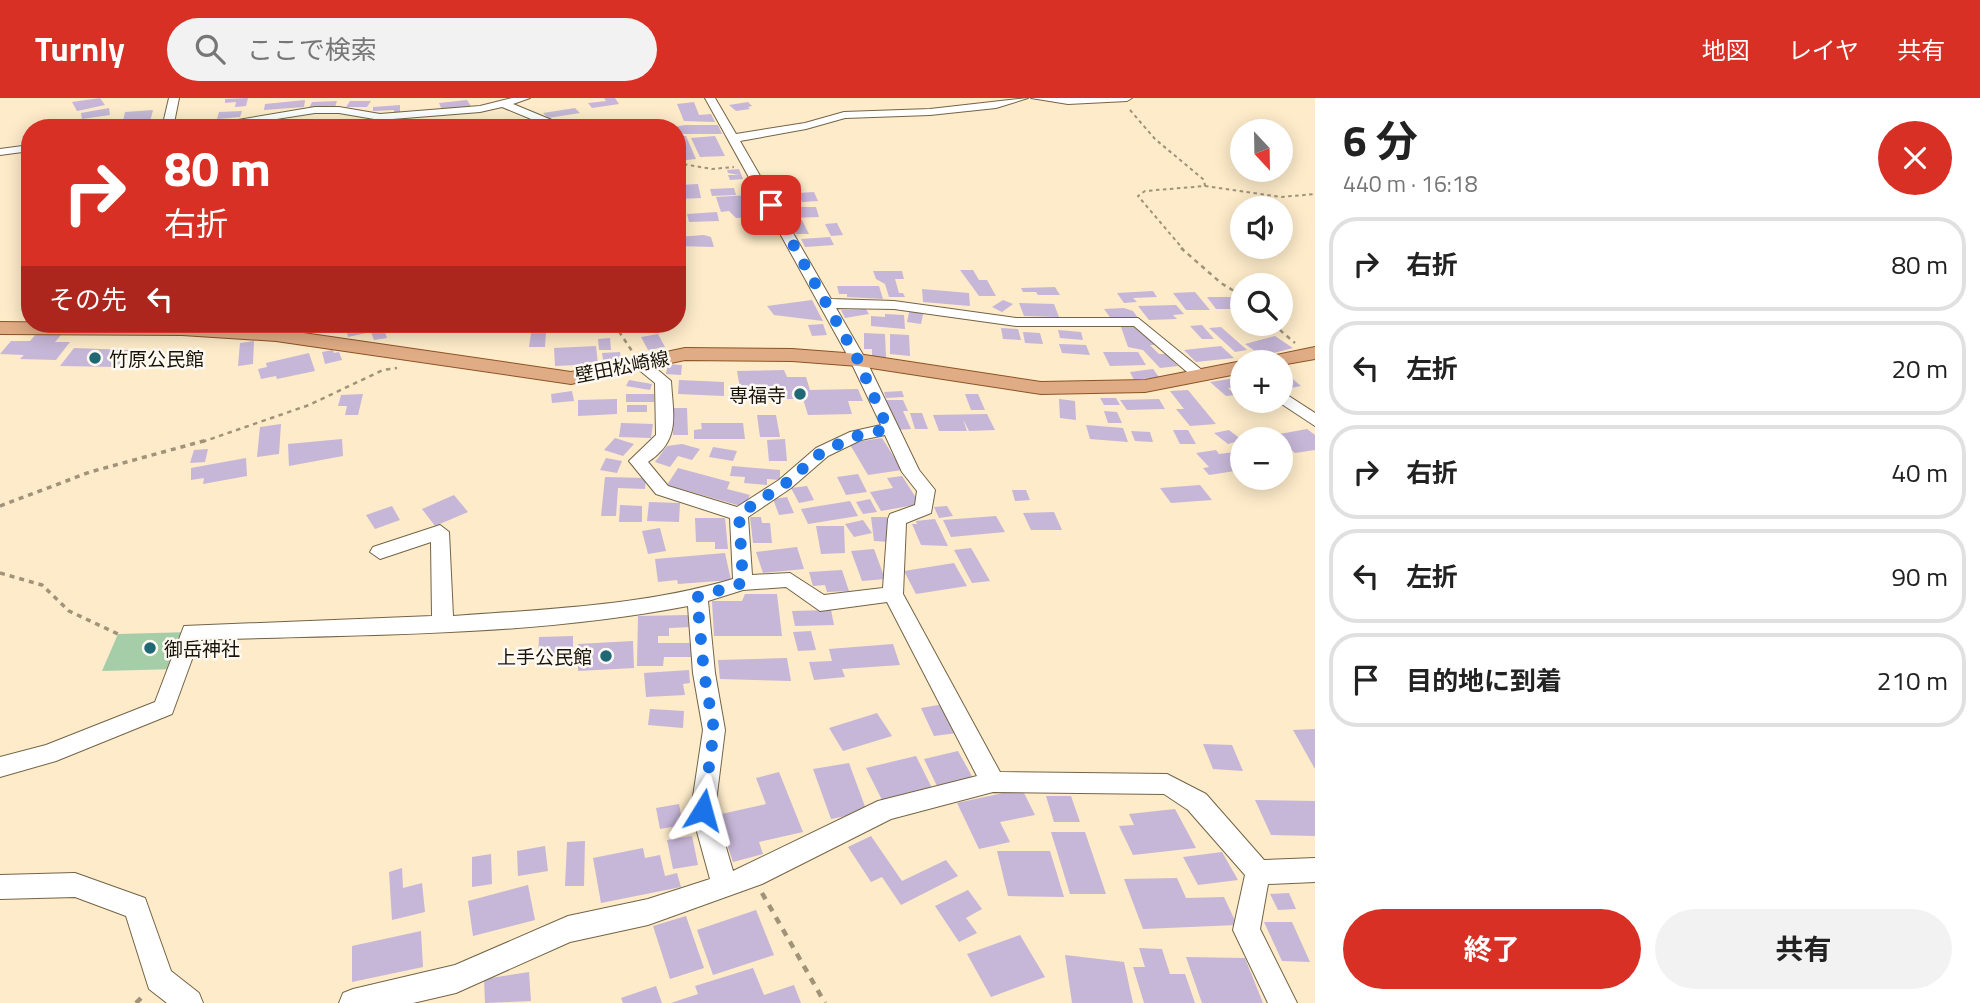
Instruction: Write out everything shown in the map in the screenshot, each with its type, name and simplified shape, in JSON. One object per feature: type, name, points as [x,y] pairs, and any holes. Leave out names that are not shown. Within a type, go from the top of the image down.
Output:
[{"type":"main road","name":"壁田松崎線","points":[[0,328],[21,327]]},
{"type":"main road","name":"壁田松崎線","points":[[245,333],[276,335],[571,378],[685,354],[858,360],[1041,388],[1145,386],[1230,371]]},
{"type":"main road","points":[[1293,357],[1311,354]]},
{"type":"street","points":[[169,119],[174,98]]},
{"type":"street","points":[[339,110],[343,98]]},
{"type":"street","points":[[407,119],[525,98]]},
{"type":"street","points":[[710,98],[858,360],[888,429],[911,472],[926,490],[924,509],[897,519],[893,594],[993,782]]},
{"type":"street","points":[[735,138],[806,126],[844,115],[930,112],[996,105],[1023,98]]},
{"type":"street","points":[[1036,98],[1068,101],[1124,99]]},
{"type":"street","points":[[503,104],[539,119]]},
{"type":"street","points":[[267,119],[339,110],[369,119]]},
{"type":"street","points":[[0,152],[21,149]]},
{"type":"street","points":[[825,303],[894,305],[1016,322],[1138,322],[1200,375]]},
{"type":"street","points":[[639,362],[663,381],[666,435],[653,452],[638,461],[662,490],[739,514]]},
{"type":"street","points":[[1293,405],[1315,421]]},
{"type":"street","points":[[739,514],[785,484],[822,452],[856,436],[888,429]]},
{"type":"street","points":[[739,514],[743,583]]},
{"type":"street","points":[[380,552],[440,532],[443,624]]},
{"type":"street","points":[[0,767],[48,754],[164,708],[191,632],[443,624],[613,613],[697,597],[743,583],[790,580],[820,603],[893,594]]},
{"type":"street","points":[[697,597],[704,673],[714,730],[703,810],[724,884]]},
{"type":"street","points":[[353,1003],[456,979],[568,929],[648,912],[753,876],[832,834],[887,809],[993,782],[1167,784],[1196,803],[1258,872]]},
{"type":"street","points":[[1258,872],[1315,870]]},
{"type":"street","points":[[1258,872],[1246,930],[1283,1003]]},
{"type":"street","points":[[0,887],[75,885],[136,907],[159,979],[189,1003]]},
{"type":"path","points":[[1124,99],[1155,139],[1204,180],[1205,187]]},
{"type":"path","points":[[686,165],[712,169],[750,166]]},
{"type":"path","points":[[1230,289],[1177,244],[1138,196],[1145,191],[1205,187],[1281,197],[1315,194]]},
{"type":"path","points":[[620,333],[639,362]]},
{"type":"path","points":[[1288,336],[1311,354]]},
{"type":"path","points":[[0,506],[90,472],[187,447],[309,405],[383,370],[440,360]]},
{"type":"path","points":[[0,573],[42,585],[69,611],[118,634]]},
{"type":"path","points":[[753,876],[825,1003]]},
{"type":"green space","points":[[191,632],[178,669],[102,671],[118,634]]},
{"type":"building","points":[[100,98],[105,105],[77,111],[72,102]]},
{"type":"building","points":[[248,98],[246,106],[235,107],[236,102],[225,103],[225,99]]},
{"type":"building","points":[[604,98],[615,98],[619,104],[592,108],[588,103],[606,101]]},
{"type":"building","points":[[305,100],[304,107],[264,110],[265,104]]},
{"type":"building","points":[[467,100],[471,106],[442,110],[439,103]]},
{"type":"building","points":[[337,101],[335,107],[309,108],[312,102]]},
{"type":"building","points":[[350,101],[371,101],[367,107],[346,107]]},
{"type":"building","points":[[694,102],[699,115],[711,114],[715,122],[686,121],[677,104]]},
{"type":"building","points":[[748,102],[752,106],[748,107],[750,109],[736,111],[729,105]]},
{"type":"building","points":[[400,105],[400,113],[394,114],[394,110],[373,111],[373,107]]},
{"type":"building","points":[[109,108],[110,115],[82,119],[81,113]]},
{"type":"building","points":[[575,108],[580,113],[548,118],[543,113]]},
{"type":"building","points":[[153,110],[151,119],[123,119],[125,112]]},
{"type":"building","points":[[242,111],[240,117],[217,119],[219,112]]},
{"type":"building","points":[[686,125],[718,125],[722,134],[686,134]]},
{"type":"building","points":[[686,136],[696,159],[686,160]]},
{"type":"building","points":[[715,136],[725,156],[700,157],[691,138]]},
{"type":"building","points":[[739,169],[743,179],[730,180],[728,175],[739,175],[728,173],[727,170]]},
{"type":"building","points":[[698,184],[701,198],[686,199],[686,185]]},
{"type":"building","points":[[734,188],[736,195],[712,196],[710,189]]},
{"type":"building","points":[[814,192],[818,201],[802,202],[798,193]]},
{"type":"building","points":[[750,195],[756,209],[749,209],[752,217],[736,218],[729,211],[721,212],[716,197]]},
{"type":"building","points":[[789,207],[816,207],[819,217],[792,218]]},
{"type":"building","points":[[717,212],[719,221],[689,222],[687,214]]},
{"type":"building","points":[[802,220],[809,234],[796,234],[789,221]]},
{"type":"building","points":[[837,223],[843,235],[831,236],[825,224]]},
{"type":"building","points":[[686,236],[711,237],[714,247],[686,246]]},
{"type":"building","points":[[830,237],[834,245],[805,247],[801,239]]},
{"type":"building","points":[[960,270],[973,270],[979,280],[987,280],[996,296],[979,296]]},
{"type":"building","points":[[873,271],[902,271],[904,279],[895,279],[899,293],[903,293],[905,297],[889,297],[885,284],[876,279]]},
{"type":"building","points":[[837,286],[879,286],[883,299],[847,297],[847,294],[839,294]]},
{"type":"building","points":[[1055,287],[1060,295],[1038,295],[1036,292],[1023,292],[1021,288]]},
{"type":"building","points":[[922,289],[969,293],[970,306],[923,302]]},
{"type":"building","points":[[1153,291],[1157,297],[1133,298],[1137,302],[1124,303],[1117,293]]},
{"type":"building","points":[[1195,292],[1210,310],[1186,310],[1173,293]]},
{"type":"building","points":[[1207,297],[1230,297],[1230,309],[1216,309]]},
{"type":"building","points":[[812,300],[823,321],[774,315],[767,306]]},
{"type":"building","points":[[1003,300],[1013,304],[1002,312],[992,307]]},
{"type":"building","points":[[1019,303],[1054,304],[1059,317],[1024,316]]},
{"type":"building","points":[[1176,305],[1184,314],[1173,315],[1177,319],[1149,320],[1138,306]]},
{"type":"building","points":[[910,308],[924,310],[921,324],[907,322]]},
{"type":"building","points":[[1124,308],[1133,311],[1139,319],[1112,320],[1104,309]]},
{"type":"building","points":[[866,309],[869,314],[845,318],[841,310]]},
{"type":"building","points":[[885,314],[904,315],[905,329],[871,326],[871,316],[885,317]]},
{"type":"building","points":[[823,324],[827,335],[812,336],[808,325]]},
{"type":"building","points":[[1202,325],[1214,339],[1202,339],[1190,326]]},
{"type":"building","points":[[1121,327],[1136,327],[1156,345],[1150,345],[1159,354],[1166,354],[1178,366],[1160,368],[1143,350],[1128,347]]},
{"type":"building","points":[[1221,327],[1247,350],[1233,350],[1209,328]]},
{"type":"building","points":[[1001,328],[1018,329],[1021,340],[1003,339]]},
{"type":"building","points":[[1058,330],[1081,332],[1083,340],[1060,338]]},
{"type":"building","points":[[1023,332],[1040,333],[1043,344],[1025,343]]},
{"type":"building","points":[[37,333],[62,334],[55,342],[70,342],[56,360],[20,359],[24,355],[0,354],[11,341],[30,341]]},
{"type":"building","points":[[347,333],[366,333],[348,337]]},
{"type":"building","points":[[371,333],[385,333],[387,338],[374,340]]},
{"type":"building","points":[[531,333],[546,333],[545,347],[529,347]]},
{"type":"building","points":[[864,333],[885,334],[886,358],[872,357],[872,349],[864,349]]},
{"type":"building","points":[[658,334],[665,347],[648,350],[641,337]]},
{"type":"building","points":[[890,334],[909,335],[910,356],[890,354]]},
{"type":"building","points":[[1275,336],[1293,348],[1254,350],[1245,344]]},
{"type":"building","points":[[610,338],[611,350],[599,350],[598,339]]},
{"type":"building","points":[[254,341],[253,364],[238,366],[240,343]]},
{"type":"building","points":[[1059,344],[1086,345],[1090,355],[1062,353]]},
{"type":"building","points":[[596,346],[598,364],[555,366],[554,348]]},
{"type":"building","points":[[1221,346],[1230,354],[1230,358],[1196,362],[1184,350]]},
{"type":"building","name":"竹原公民館","points":[[74,348],[130,350],[117,367],[60,366]]},
{"type":"building","points":[[333,350],[334,353],[339,352],[342,360],[325,364],[322,352]]},
{"type":"building","points":[[620,352],[621,359],[603,360],[602,353]]},
{"type":"building","points":[[1103,352],[1138,352],[1146,365],[1110,366]]},
{"type":"building","points":[[309,353],[315,371],[277,379],[276,376],[261,379],[258,369],[267,367],[266,363]]},
{"type":"building","points":[[668,364],[682,365],[681,375],[666,374]]},
{"type":"building","points":[[1153,369],[1159,377],[1134,380],[1130,372]]},
{"type":"building","name":"専福寺","points":[[784,370],[787,377],[806,377],[810,390],[858,389],[863,401],[848,401],[852,414],[808,415],[803,399],[742,399],[737,371]]},
{"type":"building","points":[[1230,379],[1230,396],[1226,396],[1210,382]]},
{"type":"building","points":[[1293,379],[1301,386],[1293,388]]},
{"type":"building","points":[[629,380],[652,384],[650,390],[626,386]]},
{"type":"building","points":[[679,380],[724,382],[724,396],[678,394]]},
{"type":"building","points":[[1188,390],[1216,424],[1190,426],[1176,409],[1184,409],[1170,391]]},
{"type":"building","points":[[572,391],[574,401],[552,403],[551,394]]},
{"type":"building","points":[[902,391],[904,397],[886,398],[884,392]]},
{"type":"building","points":[[363,394],[358,415],[345,415],[347,406],[338,406],[341,395]]},
{"type":"building","points":[[626,394],[654,394],[654,402],[626,402]]},
{"type":"building","points":[[965,394],[978,394],[985,410],[971,410]]},
{"type":"building","points":[[1100,398],[1116,398],[1120,405],[1104,405]]},
{"type":"building","points":[[617,399],[617,414],[578,416],[578,400]]},
{"type":"building","points":[[1059,399],[1075,401],[1076,420],[1060,418]]},
{"type":"building","points":[[1159,399],[1165,409],[1127,410],[1120,400]]},
{"type":"building","points":[[885,400],[903,400],[908,411],[903,411],[911,429],[897,430]]},
{"type":"building","points":[[627,405],[647,405],[647,412],[627,412]]},
{"type":"building","points":[[673,408],[687,408],[688,435],[673,435]]},
{"type":"building","points":[[1104,411],[1117,412],[1122,423],[1108,423]]},
{"type":"building","points":[[910,413],[922,413],[928,429],[915,429]]},
{"type":"building","points":[[987,414],[995,430],[969,431],[963,419],[967,431],[939,431],[933,415]]},
{"type":"building","points":[[757,415],[776,415],[780,437],[760,437]]},
{"type":"building","points":[[621,423],[653,424],[651,438],[619,437]]},
{"type":"building","points":[[701,423],[743,423],[745,439],[694,439],[694,430],[702,429]]},
{"type":"building","points":[[281,424],[279,454],[257,457],[260,427]]},
{"type":"building","points":[[1086,425],[1123,428],[1128,442],[1090,439]]},
{"type":"building","points":[[1307,429],[1315,435],[1315,450],[1295,453],[1293,432]]},
{"type":"building","points":[[1173,430],[1188,430],[1196,444],[1180,444]]},
{"type":"building","points":[[1229,430],[1230,443],[1228,444],[1214,433]]},
{"type":"building","points":[[1131,431],[1150,432],[1153,442],[1135,441]]},
{"type":"building","points":[[615,438],[634,444],[623,456],[604,450]]},
{"type":"building","points":[[882,438],[902,470],[868,475],[849,443]]},
{"type":"building","points":[[342,439],[343,456],[289,466],[288,444]]},
{"type":"building","points":[[785,439],[787,461],[769,461],[767,440]]},
{"type":"building","points":[[682,444],[700,449],[692,460],[678,456],[670,467],[655,462],[667,446]]},
{"type":"building","points":[[713,447],[737,451],[733,461],[709,457]]},
{"type":"building","points":[[208,449],[205,462],[190,463],[194,450]]},
{"type":"building","points":[[1216,450],[1219,454],[1230,453],[1230,472],[1209,475],[1203,468],[1209,467],[1196,453]]},
{"type":"building","points":[[246,458],[247,476],[203,484],[204,478],[191,480],[191,468]]},
{"type":"building","points":[[606,458],[622,461],[617,473],[600,470]]},
{"type":"building","points":[[732,466],[780,470],[780,480],[767,479],[767,485],[744,483],[745,477],[730,476]]},
{"type":"building","points":[[678,468],[730,482],[727,489],[750,495],[744,507],[667,485]]},
{"type":"building","points":[[858,474],[867,492],[846,495],[837,477]]},
{"type":"building","points":[[902,476],[920,504],[881,511],[870,492],[893,488],[887,478]]},
{"type":"building","points":[[605,477],[646,478],[645,489],[618,488],[616,516],[601,516]]},
{"type":"building","points":[[1200,485],[1212,500],[1171,503],[1160,488]]},
{"type":"building","points":[[807,486],[814,500],[799,503],[791,488]]},
{"type":"building","points":[[1012,490],[1026,490],[1030,500],[1015,501]]},
{"type":"building","points":[[454,495],[468,512],[435,526],[422,509]]},
{"type":"building","points":[[787,497],[794,513],[779,515],[773,499]]},
{"type":"building","points":[[870,499],[877,512],[863,514],[856,502]]},
{"type":"building","points":[[850,501],[858,516],[808,524],[801,509]]},
{"type":"building","points":[[649,502],[680,503],[679,522],[647,521]]},
{"type":"building","points":[[620,505],[642,506],[642,522],[619,522]]},
{"type":"building","points":[[392,506],[400,520],[375,529],[366,515]]},
{"type":"building","points":[[947,506],[953,516],[939,518],[934,507]]},
{"type":"building","points":[[1054,512],[1062,530],[1031,530],[1023,513]]},
{"type":"building","points":[[996,516],[1005,532],[951,537],[943,520]]},
{"type":"building","points":[[750,517],[761,517],[762,523],[770,523],[772,543],[753,543]]},
{"type":"building","points":[[871,517],[887,517],[891,542],[874,541]]},
{"type":"building","points":[[695,518],[725,518],[728,549],[715,549],[715,542],[696,542]]},
{"type":"building","points":[[935,519],[948,546],[921,545],[912,524]]},
{"type":"building","points":[[863,520],[872,533],[854,537],[845,524]]},
{"type":"building","points":[[816,526],[844,526],[845,553],[821,554]]},
{"type":"building","points":[[660,528],[666,551],[648,554],[642,531]]},
{"type":"building","points":[[797,547],[804,569],[763,573],[756,552]]},
{"type":"building","points":[[971,548],[990,581],[972,583],[954,550]]},
{"type":"building","points":[[874,549],[885,579],[862,581],[851,551]]},
{"type":"building","points":[[725,553],[731,580],[678,584],[677,580],[658,582],[655,559]]},
{"type":"building","points":[[954,563],[967,586],[916,594],[904,571]]},
{"type":"building","points":[[842,570],[849,591],[827,592],[825,585],[813,586],[809,572]]},
{"type":"building","points":[[745,594],[777,594],[782,636],[714,636],[712,601],[742,601]]},
{"type":"building","points":[[831,610],[834,625],[795,626],[792,611]]},
{"type":"building","points":[[690,615],[691,627],[669,628],[669,636],[658,636],[658,643],[696,643],[697,657],[664,657],[663,666],[637,666],[638,616]]},
{"type":"building","points":[[811,631],[816,650],[798,651],[793,632]]},
{"type":"building","points":[[573,636],[573,657],[538,659],[539,637]]},
{"type":"building","name":"上手公民館","points":[[633,641],[634,668],[578,671],[578,644]]},
{"type":"building","points":[[893,644],[900,665],[842,669],[845,677],[814,680],[809,662],[832,661],[829,649]]},
{"type":"building","points":[[787,658],[791,681],[720,679],[718,660]]},
{"type":"building","points":[[689,670],[690,683],[683,684],[685,695],[646,697],[644,673]]},
{"type":"building","points":[[944,704],[957,733],[934,736],[921,708]]},
{"type":"building","points":[[650,709],[684,711],[683,728],[648,725]]},
{"type":"building","points":[[877,713],[892,736],[843,751],[829,728]]},
{"type":"building","points":[[1315,729],[1315,769],[1293,730]]},
{"type":"building","points":[[1203,744],[1232,745],[1243,771],[1213,769]]},
{"type":"building","points":[[958,751],[973,778],[937,786],[924,759]]},
{"type":"building","points":[[916,756],[932,788],[882,800],[866,768]]},
{"type":"building","points":[[849,763],[867,812],[831,819],[813,769]]},
{"type":"building","points":[[779,772],[803,832],[759,842],[763,854],[733,862],[717,815],[766,804],[756,778]]},
{"type":"building","points":[[1022,789],[1035,815],[1000,822],[1010,842],[979,849],[957,803]]},
{"type":"building","points":[[1046,796],[1071,796],[1080,822],[1054,822]]},
{"type":"building","points":[[1255,800],[1315,801],[1315,836],[1271,835]]},
{"type":"building","points":[[679,804],[683,825],[660,829],[656,808]]},
{"type":"building","points":[[1175,809],[1196,848],[1133,855],[1119,826],[1134,825],[1129,814]]},
{"type":"building","points":[[1051,832],[1085,832],[1106,894],[1070,894]]},
{"type":"building","points":[[692,836],[698,865],[673,869],[667,840]]},
{"type":"building","points":[[871,836],[902,881],[946,860],[958,876],[901,905],[882,877],[871,882],[848,847]]},
{"type":"building","points":[[585,841],[584,886],[565,886],[567,842]]},
{"type":"building","points":[[545,846],[548,871],[518,876],[517,851]]},
{"type":"building","points":[[643,848],[645,858],[660,855],[665,876],[677,873],[681,887],[601,903],[593,858]]},
{"type":"building","points":[[997,851],[1050,851],[1064,897],[1008,896]]},
{"type":"building","points":[[1222,852],[1238,880],[1198,885],[1183,857]]},
{"type":"building","points":[[491,854],[492,884],[472,887],[472,857]]},
{"type":"building","points":[[402,868],[403,888],[422,883],[425,912],[392,920],[389,872]]},
{"type":"building","points":[[1177,878],[1186,898],[1224,897],[1237,925],[1143,929],[1124,879]]},
{"type":"building","points":[[528,885],[535,920],[473,936],[468,901]]},
{"type":"building","points":[[968,890],[982,909],[966,918],[977,933],[959,942],[935,906]]},
{"type":"building","points":[[1289,893],[1296,909],[1278,910],[1270,894]]},
{"type":"building","points":[[756,910],[774,955],[713,975],[697,930]]},
{"type":"building","points":[[686,916],[704,968],[670,979],[653,926]]},
{"type":"building","points":[[1264,922],[1292,922],[1310,962],[1282,961]]},
{"type":"building","points":[[421,931],[423,967],[352,982],[352,946]]},
{"type":"building","points":[[1020,935],[1045,977],[991,997],[967,954]]},
{"type":"building","points":[[1139,948],[1162,949],[1170,974],[1185,974],[1195,1003],[1144,1003],[1133,967],[1145,967]]},
{"type":"building","points":[[1065,955],[1124,962],[1133,1003],[1072,1003]]},
{"type":"building","points":[[1186,957],[1245,958],[1263,1003],[1202,1003]]},
{"type":"building","points":[[753,968],[764,995],[794,985],[801,1003],[671,1003],[698,994],[695,986]]},
{"type":"building","points":[[529,972],[531,1001],[485,1003],[484,979]]},
{"type":"building","points":[[656,986],[662,1003],[623,1003],[621,998]]},
{"type":"place","name":"竹原公民館","points":[[95,358]]},
{"type":"place","name":"専福寺","points":[[800,394]]},
{"type":"place","name":"御岳神社","points":[[150,648]]},
{"type":"place","name":"上手公民館","points":[[606,656]]},
{"type":"route","points":[[703,810],[714,730],[704,673],[697,597],[743,583],[739,514],[785,484],[822,452],[856,436],[888,429],[858,360],[771,205]]}]
